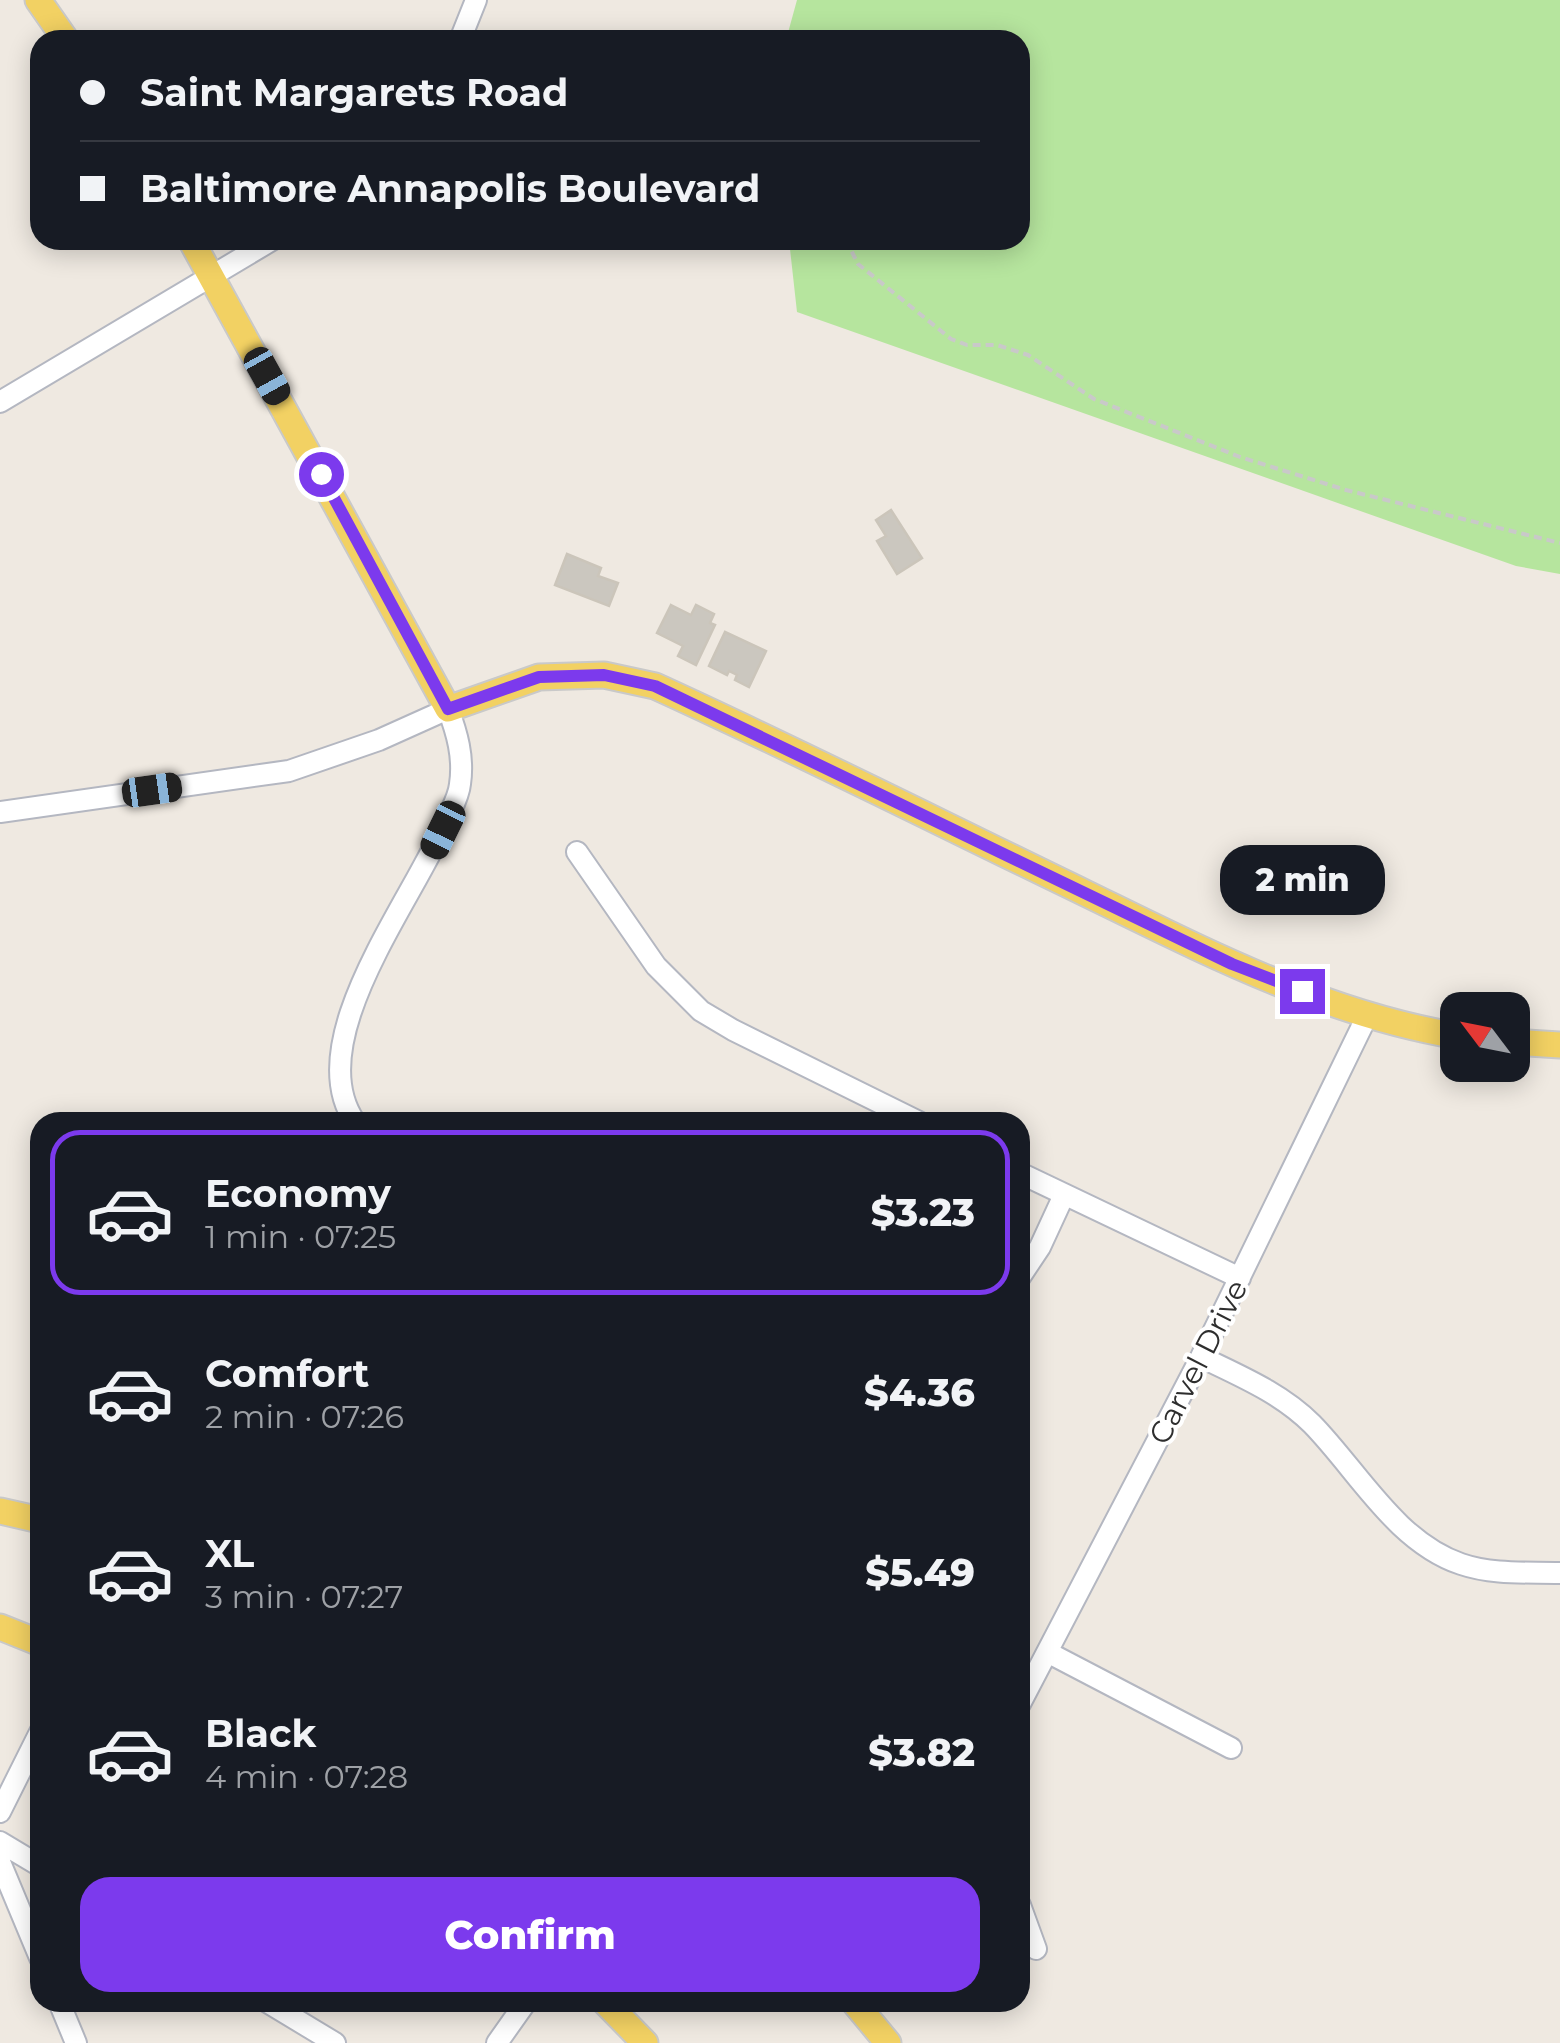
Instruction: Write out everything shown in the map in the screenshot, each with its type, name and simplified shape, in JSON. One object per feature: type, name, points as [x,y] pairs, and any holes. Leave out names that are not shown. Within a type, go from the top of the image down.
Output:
[{"type":"main road","points":[[38,0],[59,30]]},
{"type":"main road","points":[[197,250],[448,709],[539,677],[604,675],[655,686],[1232,964],[1367,1016],[1440,1033]]},
{"type":"main road","points":[[1530,1043],[1560,1045]]},
{"type":"main road","points":[[0,1510],[30,1518]]},
{"type":"main road","points":[[0,1628],[30,1639]]},
{"type":"main road","points":[[615,2012],[645,2043]]},
{"type":"main road","points":[[862,2012],[888,2043]]},
{"type":"street","points":[[464,30],[476,0]]},
{"type":"street","points":[[0,402],[257,250]]},
{"type":"street","points":[[0,812],[288,771],[379,740],[448,709],[459,737],[460,786],[443,830],[390,928],[343,1032],[338,1058],[342,1088],[351,1112]]},
{"type":"street","points":[[577,852],[656,966],[702,1010],[733,1030],[899,1112]]},
{"type":"street","name":"Carvel Drive","points":[[1030,1686],[1201,1357],[1367,1016]]},
{"type":"street","points":[[1030,1178],[1240,1278]]},
{"type":"street","points":[[1030,1262],[1064,1195]]},
{"type":"street","points":[[1201,1357],[1270,1391],[1310,1422],[1426,1548],[1461,1564],[1499,1572],[1560,1573]]},
{"type":"street","points":[[1049,1653],[1231,1748]]},
{"type":"street","points":[[0,1812],[30,1752]]},
{"type":"street","points":[[0,1842],[30,1860]]},
{"type":"street","points":[[0,1862],[30,1934]]},
{"type":"street","points":[[1030,1932],[1036,1949]]},
{"type":"street","points":[[63,2012],[76,2043]]},
{"type":"street","points":[[284,2012],[335,2043]]},
{"type":"street","points":[[497,2043],[519,2012]]},
{"type":"path","points":[[851,250],[858,264],[951,339],[967,345],[997,344],[1028,354],[1094,399],[1240,458],[1346,490],[1560,544]]},
{"type":"green space","points":[[797,0],[1560,0],[1560,574],[1516,566],[797,312],[790,250],[1030,250],[1030,30],[789,30]]},
{"type":"building","points":[[891,510],[922,558],[897,574],[877,541],[886,536],[876,520]]},
{"type":"building","points":[[567,554],[601,568],[598,576],[618,583],[609,606],[555,585]]},
{"type":"building","points":[[671,605],[691,615],[696,605],[714,614],[710,623],[715,625],[696,665],[678,656],[683,646],[657,633]]},
{"type":"building","points":[[725,632],[766,651],[749,687],[735,680],[737,675],[729,671],[727,675],[709,666]]},
{"type":"route","points":[[321,474],[448,709],[539,677],[604,675],[655,686],[1232,964],[1302,991]]}]
